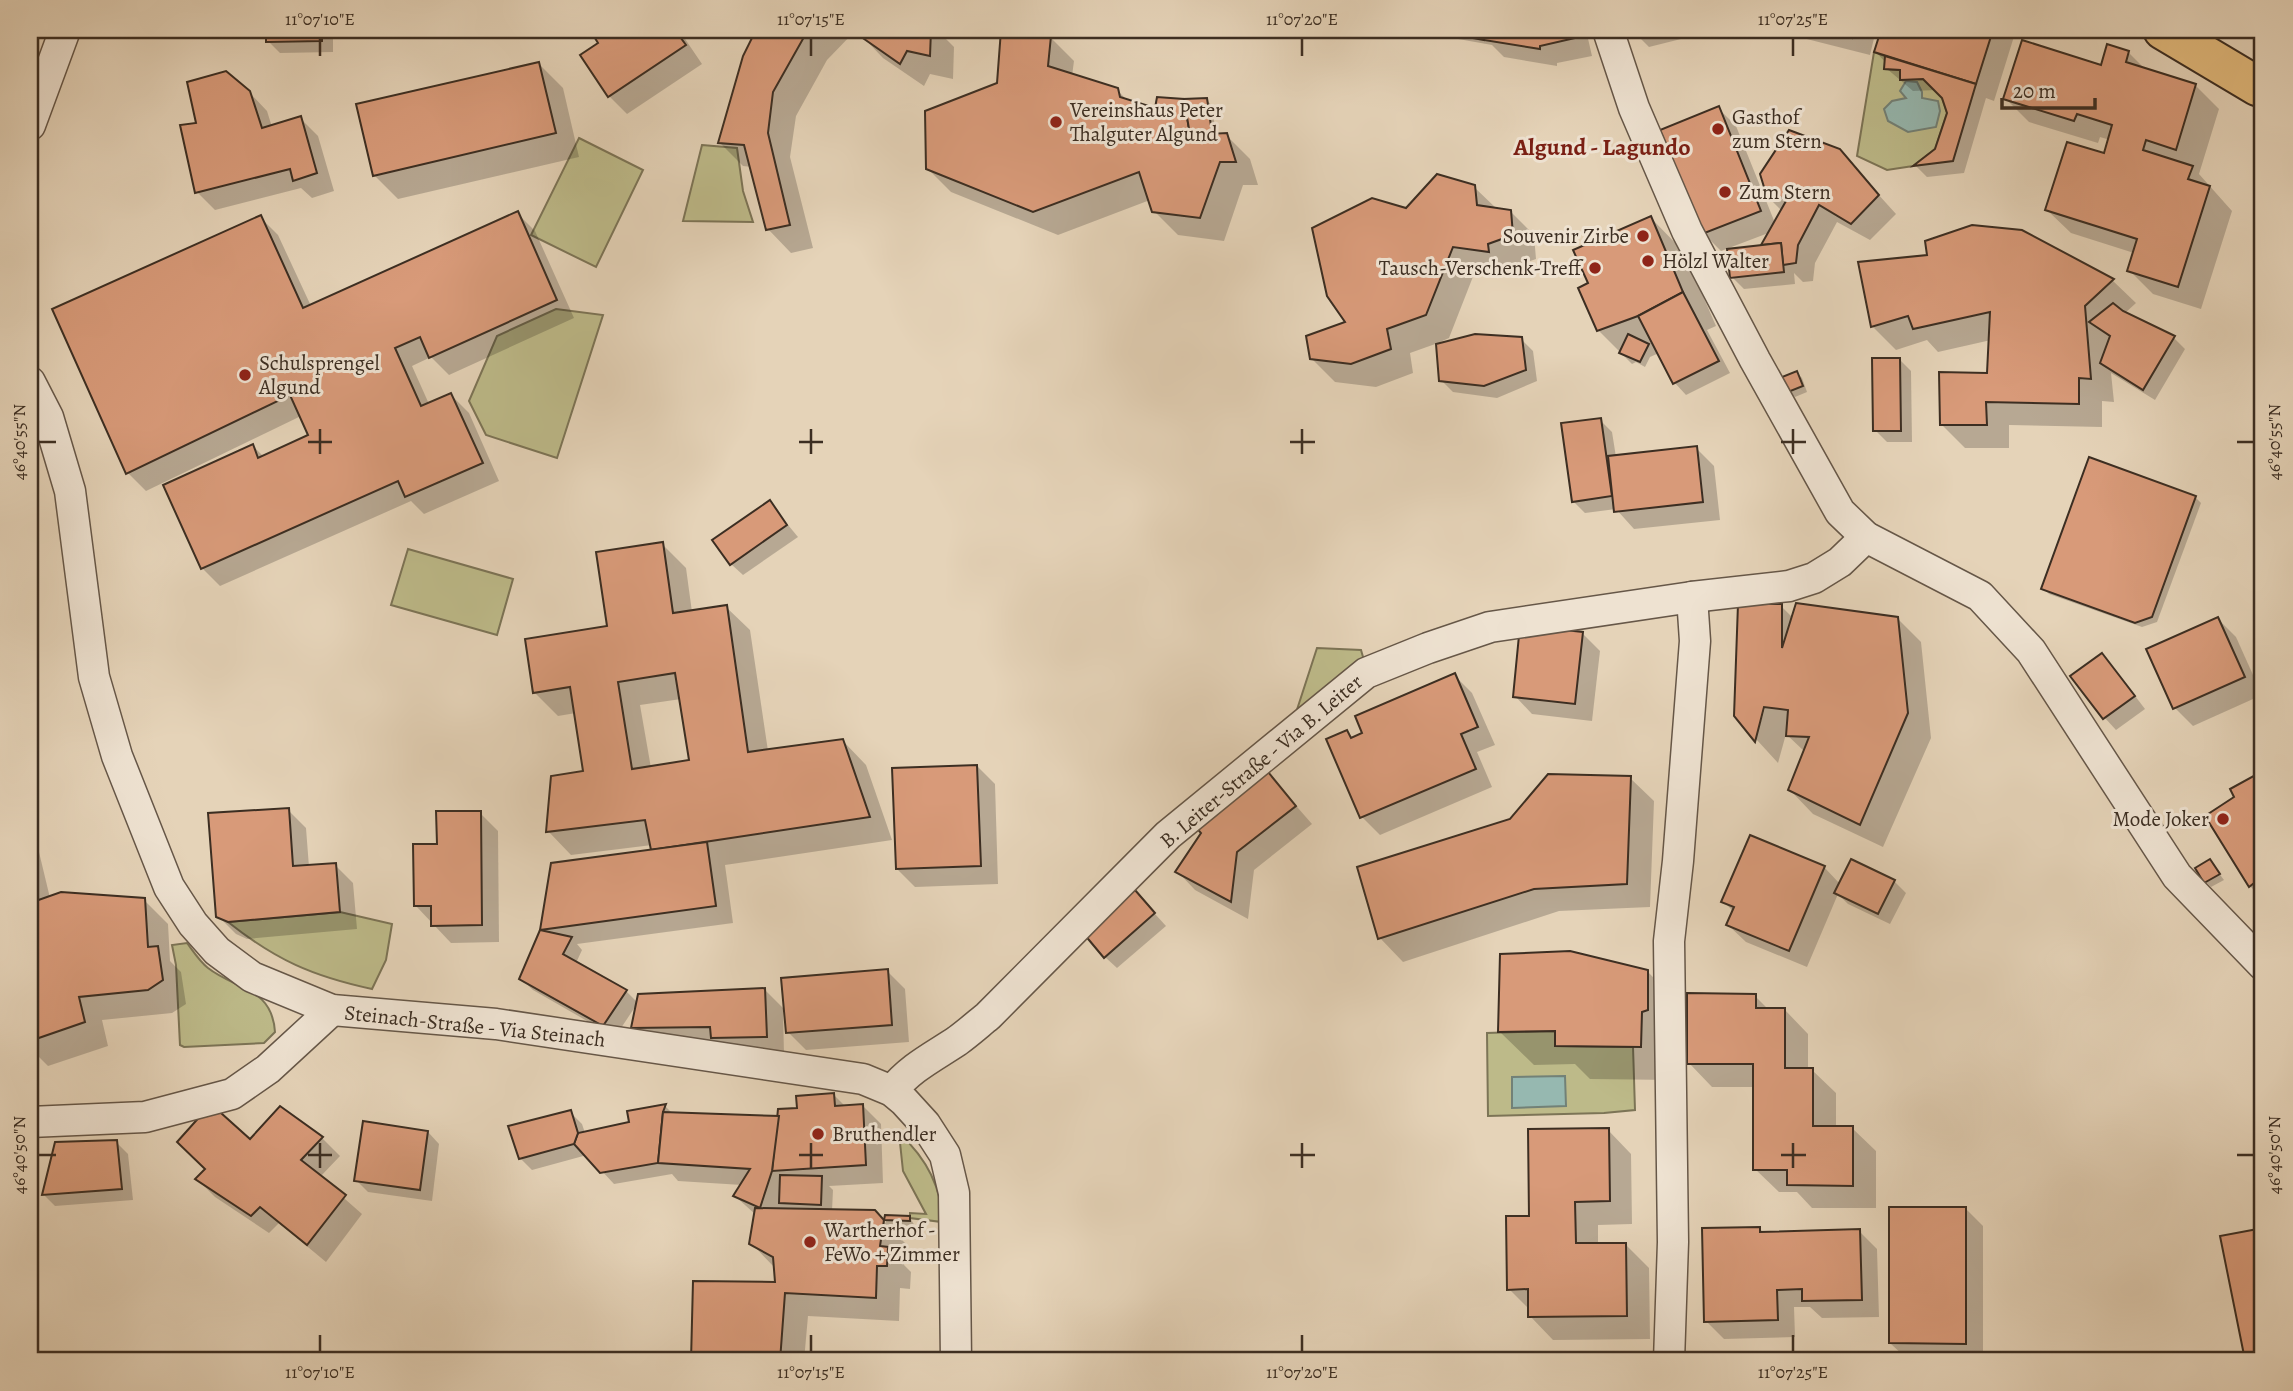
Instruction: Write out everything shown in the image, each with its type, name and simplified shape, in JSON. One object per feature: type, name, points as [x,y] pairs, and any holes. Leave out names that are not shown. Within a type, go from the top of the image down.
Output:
[{"type":"main road","points":[[2170,32],[2263,88]]},
{"type":"street","points":[[30,125],[65,30]]},
{"type":"street","points":[[1608,30],[1634,108],[1687,231],[1840,512],[1866,537],[1980,596],[2031,651],[2177,876],[2263,965]]},
{"type":"street","name":"Steinach-Straße - Via Steinach","points":[[30,383],[48,417],[70,491],[87,632],[94,677],[105,719],[169,887],[193,924],[217,951],[252,977],[332,1010],[496,1024],[824,1072],[863,1079],[892,1091],[925,1124],[945,1155],[954,1193],[956,1361]]},
{"type":"street","name":"B. Leiter-Straße - Via B. Leiter","points":[[892,1091],[911,1071],[988,1016],[1168,835],[1366,673],[1428,648],[1490,628],[1692,597],[1789,586],[1814,578],[1840,562],[1866,537]]},
{"type":"street","points":[[1669,1361],[1673,1242],[1669,942],[1696,641],[1692,597]]},
{"type":"street","points":[[30,1122],[145,1117],[232,1094],[268,1069],[332,1010]]},
{"type":"shaded area","points":[[1874,52],[1885,56],[1885,69],[1900,70],[1900,80],[1923,79],[1942,98],[1947,113],[1935,149],[1913,166],[1887,170],[1857,156]]},
{"type":"shaded area","points":[[579,138],[643,170],[596,267],[531,235]]},
{"type":"shaded area","points":[[702,145],[737,148],[743,191],[753,222],[683,221]]},
{"type":"shaded area","points":[[556,309],[603,315],[557,458],[486,435],[469,401],[497,336]]},
{"type":"shaded area","points":[[408,549],[513,579],[497,635],[391,605]]},
{"type":"shaded area","points":[[1317,648],[1361,650],[1365,664],[1292,725]]},
{"type":"shaded area","points":[[340,912],[392,924],[386,960],[372,989],[296,965],[262,947],[228,922]]},
{"type":"shaded area","points":[[187,943],[208,968],[251,991],[267,1006],[275,1032],[264,1043],[180,1045],[176,965],[172,945]]},
{"type":"shaded area","points":[[1555,1031],[1555,1046],[1633,1047],[1635,1110],[1488,1116],[1487,1033]]},
{"type":"shaded area","points":[[899,1133],[930,1173],[939,1196],[942,1222],[910,1218],[910,1213],[926,1214],[903,1171]]},
{"type":"water","points":[[1906,81],[1917,82],[1922,98],[1938,101],[1940,111],[1936,127],[1908,132],[1888,121],[1884,109],[1892,101],[1906,98],[1900,91]]},
{"type":"water","points":[[1565,1076],[1566,1106],[1512,1108],[1512,1077]]},
{"type":"building","points":[[266,30],[322,30],[322,41],[266,42]]},
{"type":"building","points":[[590,30],[675,30],[686,45],[608,97],[580,55],[598,43]]},
{"type":"building","points":[[750,30],[810,30],[773,92],[768,133],[790,225],[766,230],[744,145],[718,143],[743,56],[752,38]]},
{"type":"building","points":[[862,30],[931,30],[930,56],[907,51],[900,64],[857,34]]},
{"type":"building","name":"Vereinshaus Peter Thalguter Algund","points":[[1001,30],[1035,30],[1051,36],[1048,66],[1118,88],[1120,97],[1155,108],[1157,97],[1184,99],[1190,135],[1227,133],[1236,162],[1220,162],[1200,218],[1152,212],[1139,172],[1033,212],[926,169],[925,111],[997,83]]},
{"type":"building","points":[[1440,30],[1486,30],[1484,40]]},
{"type":"building","points":[[1486,30],[1573,30],[1575,38],[1540,46],[1540,49],[1484,40]]},
{"type":"building","points":[[1634,30],[1661,30],[1636,37]]},
{"type":"building","points":[[1819,30],[1854,30],[1852,38]]},
{"type":"building","points":[[1881,30],[1993,30],[1976,84],[1874,52]]},
{"type":"building","points":[[2022,40],[2101,65],[2107,44],[2129,51],[2126,62],[2196,84],[2176,150],[2146,140],[2143,150],[2193,166],[2188,179],[2210,186],[2178,287],[2127,271],[2137,239],[2045,210],[2067,142],[2104,153],[2112,125],[2077,114],[2074,121],[2003,99]]},
{"type":"building","points":[[1885,56],[1976,84],[1953,161],[1913,166],[1935,149],[1947,113],[1942,98],[1923,79],[1900,80],[1900,70],[1884,69]]},
{"type":"building","points":[[539,62],[556,133],[373,176],[356,104]]},
{"type":"building","points":[[226,71],[250,91],[262,128],[301,116],[317,173],[293,181],[290,169],[195,193],[180,125],[196,123],[187,82]]},
{"type":"building","points":[[1207,98],[1212,133],[1190,135],[1184,99]]},
{"type":"building","points":[[1719,106],[1761,211],[1702,234],[1660,130]]},
{"type":"building","points":[[1789,130],[1840,149],[1879,195],[1851,224],[1819,205],[1798,245],[1796,263],[1783,265],[1781,243],[1761,245],[1786,201],[1776,194],[1768,200],[1760,174]]},
{"type":"building","points":[[1437,174],[1475,185],[1477,205],[1511,210],[1513,235],[1488,244],[1489,252],[1453,247],[1426,315],[1387,329],[1391,349],[1351,364],[1310,359],[1306,336],[1345,322],[1327,296],[1312,228],[1372,198],[1406,208]]},
{"type":"building","name":"Schulsprengel Algund","points":[[518,211],[557,300],[429,358],[420,337],[395,348],[421,406],[451,393],[483,463],[405,497],[398,481],[201,569],[163,485],[253,444],[258,458],[308,435],[290,395],[126,474],[52,309],[261,215],[303,308]]},
{"type":"building","points":[[1651,216],[1683,292],[1638,316],[1597,331],[1578,288],[1588,283],[1573,250]]},
{"type":"building","points":[[1972,225],[2022,230],[2114,279],[2085,306],[2091,379],[2079,378],[2079,404],[1986,402],[1987,425],[1940,425],[1939,372],[1987,373],[1990,312],[1913,329],[1908,316],[1871,327],[1858,262],[1927,255],[1925,241]]},
{"type":"building","points":[[1781,243],[1784,272],[1730,278],[1727,249]]},
{"type":"building","points":[[1683,292],[1719,361],[1673,384],[1638,316]]},
{"type":"building","points":[[2113,303],[2123,311],[2175,336],[2143,390],[2100,363],[2110,336],[2089,322]]},
{"type":"building","points":[[1475,334],[1522,337],[1526,370],[1484,386],[1439,381],[1436,344]]},
{"type":"building","points":[[1628,334],[1649,344],[1640,362],[1619,353]]},
{"type":"building","points":[[1872,358],[1900,358],[1901,431],[1873,431]]},
{"type":"building","points":[[1797,371],[1803,386],[1788,392],[1782,377]]},
{"type":"building","points":[[1601,418],[1612,496],[1572,502],[1561,423]]},
{"type":"building","points":[[1697,446],[1703,502],[1614,512],[1608,456]]},
{"type":"building","points":[[2089,457],[2196,496],[2152,617],[2135,623],[2041,589]]},
{"type":"building","points":[[770,500],[787,525],[730,565],[712,540]]},
{"type":"building","points":[[663,542],[673,613],[727,605],[748,752],[843,739],[870,817],[651,850],[645,820],[546,832],[551,776],[583,771],[570,687],[533,693],[525,639],[607,626],[596,552]],"holes":[[[675,673],[689,760],[632,769],[618,682]]]},
{"type":"building","points":[[1796,603],[1898,617],[1908,713],[1860,825],[1788,790],[1809,737],[1786,736],[1788,710],[1764,707],[1755,742],[1734,716],[1738,604],[1782,604],[1782,648]]},
{"type":"building","points":[[2218,617],[2245,677],[2173,709],[2146,649]]},
{"type":"building","points":[[1520,625],[1583,632],[1575,704],[1513,697]]},
{"type":"building","points":[[2102,653],[2135,696],[2103,719],[2070,676]]},
{"type":"building","points":[[1455,673],[1478,727],[1461,734],[1476,769],[1360,818],[1326,739],[1347,730],[1351,738],[1362,733],[1355,716]]},
{"type":"building","points":[[977,765],[981,866],[896,869],[892,768]]},
{"type":"building","points":[[1264,767],[1296,806],[1237,852],[1231,902],[1175,872],[1201,833],[1194,825]]},
{"type":"building","points":[[2259,773],[2263,779],[2263,887],[2258,880],[2249,887],[2205,816],[2234,797],[2230,789]]},
{"type":"building","points":[[1548,774],[1631,776],[1627,884],[1534,889],[1378,939],[1357,867],[1510,819]]},
{"type":"building","points":[[289,808],[293,866],[336,863],[340,912],[228,922],[216,917],[208,813]]},
{"type":"building","points":[[436,811],[481,811],[482,925],[431,926],[431,906],[414,906],[413,844],[437,844]]},
{"type":"building","points":[[1750,835],[1825,866],[1789,951],[1726,925],[1734,907],[1721,902]]},
{"type":"building","points":[[707,842],[716,906],[540,930],[551,863]]},
{"type":"building","points":[[1851,859],[1895,880],[1878,914],[1834,893]]},
{"type":"building","points":[[2210,859],[2220,874],[2204,883],[2195,868]]},
{"type":"building","points":[[1135,890],[1155,913],[1104,958],[1084,934]]},
{"type":"building","points":[[61,892],[145,898],[148,947],[158,946],[163,980],[148,990],[79,997],[85,1022],[30,1041],[30,944],[37,941],[30,919],[30,903]]},
{"type":"building","points":[[540,930],[572,937],[563,954],[627,990],[603,1026],[519,979]]},
{"type":"building","points":[[1570,951],[1648,970],[1648,1010],[1642,1012],[1641,1047],[1555,1046],[1555,1031],[1498,1032],[1500,954]]},
{"type":"building","points":[[888,969],[892,1025],[786,1033],[781,978]]},
{"type":"building","points":[[765,988],[767,1037],[711,1038],[710,1027],[631,1028],[638,994]]},
{"type":"building","points":[[1687,993],[1756,994],[1756,1008],[1785,1008],[1785,1068],[1813,1068],[1813,1126],[1853,1126],[1853,1186],[1787,1185],[1787,1170],[1753,1170],[1753,1064],[1687,1064]]},
{"type":"building","points":[[834,1093],[835,1106],[863,1104],[866,1165],[772,1171],[778,1109],[797,1108],[796,1096]]},
{"type":"building","points":[[211,1104],[250,1139],[280,1106],[323,1137],[301,1160],[346,1195],[307,1245],[260,1207],[251,1216],[195,1179],[205,1169],[177,1142]]},
{"type":"building","points":[[666,1104],[658,1163],[600,1173],[574,1144],[578,1133],[629,1122],[627,1111]]},
{"type":"building","points":[[571,1110],[578,1133],[574,1144],[519,1159],[508,1126]]},
{"type":"building","points":[[663,1112],[779,1116],[772,1171],[760,1208],[733,1196],[750,1169],[658,1163]]},
{"type":"building","points":[[363,1121],[428,1131],[420,1190],[354,1181]]},
{"type":"building","points":[[1609,1128],[1610,1201],[1575,1202],[1576,1243],[1626,1243],[1627,1316],[1528,1317],[1528,1289],[1507,1290],[1506,1216],[1529,1216],[1528,1129]]},
{"type":"building","points":[[117,1140],[122,1189],[42,1195],[55,1142]]},
{"type":"building","points":[[780,1175],[822,1176],[821,1205],[779,1203]]},
{"type":"building","points":[[1889,1207],[1966,1207],[1966,1344],[1889,1343]]},
{"type":"building","points":[[755,1208],[875,1210],[884,1220],[880,1246],[888,1247],[887,1266],[877,1266],[876,1298],[785,1293],[780,1361],[691,1361],[693,1281],[775,1282],[773,1257],[749,1244]]},
{"type":"building","points":[[885,1215],[910,1216],[910,1221],[884,1220]]},
{"type":"building","points":[[1760,1227],[1760,1232],[1860,1229],[1862,1300],[1802,1301],[1802,1289],[1777,1290],[1778,1320],[1704,1322],[1702,1228]]},
{"type":"building","points":[[2263,1228],[2263,1351],[2244,1355],[2220,1236]]},
{"type":"place","name":"Vereinshaus Peter Thalguter Algund","points":[[1056,122]]},
{"type":"place","name":"Gasthof zum Stern","points":[[1718,129]]},
{"type":"place","name":"Zum Stern","points":[[1725,192]]},
{"type":"place","name":"Souvenir Zirbe","points":[[1643,236]]},
{"type":"place","name":"Hölzl Walter","points":[[1648,261]]},
{"type":"place","name":"Tausch-Verschenk-Treff","points":[[1595,268]]},
{"type":"place","name":"Schulsprengel Algund","points":[[245,375]]},
{"type":"place","name":"Mode Joker","points":[[2223,819]]},
{"type":"place","name":"Bruthendler","points":[[818,1134]]},
{"type":"place","name":"Wartherhof - FeWo + Zimmer","points":[[810,1242]]},
{"type":"district","name":"Algund - Lagundo","points":[[1602,147]]}]
